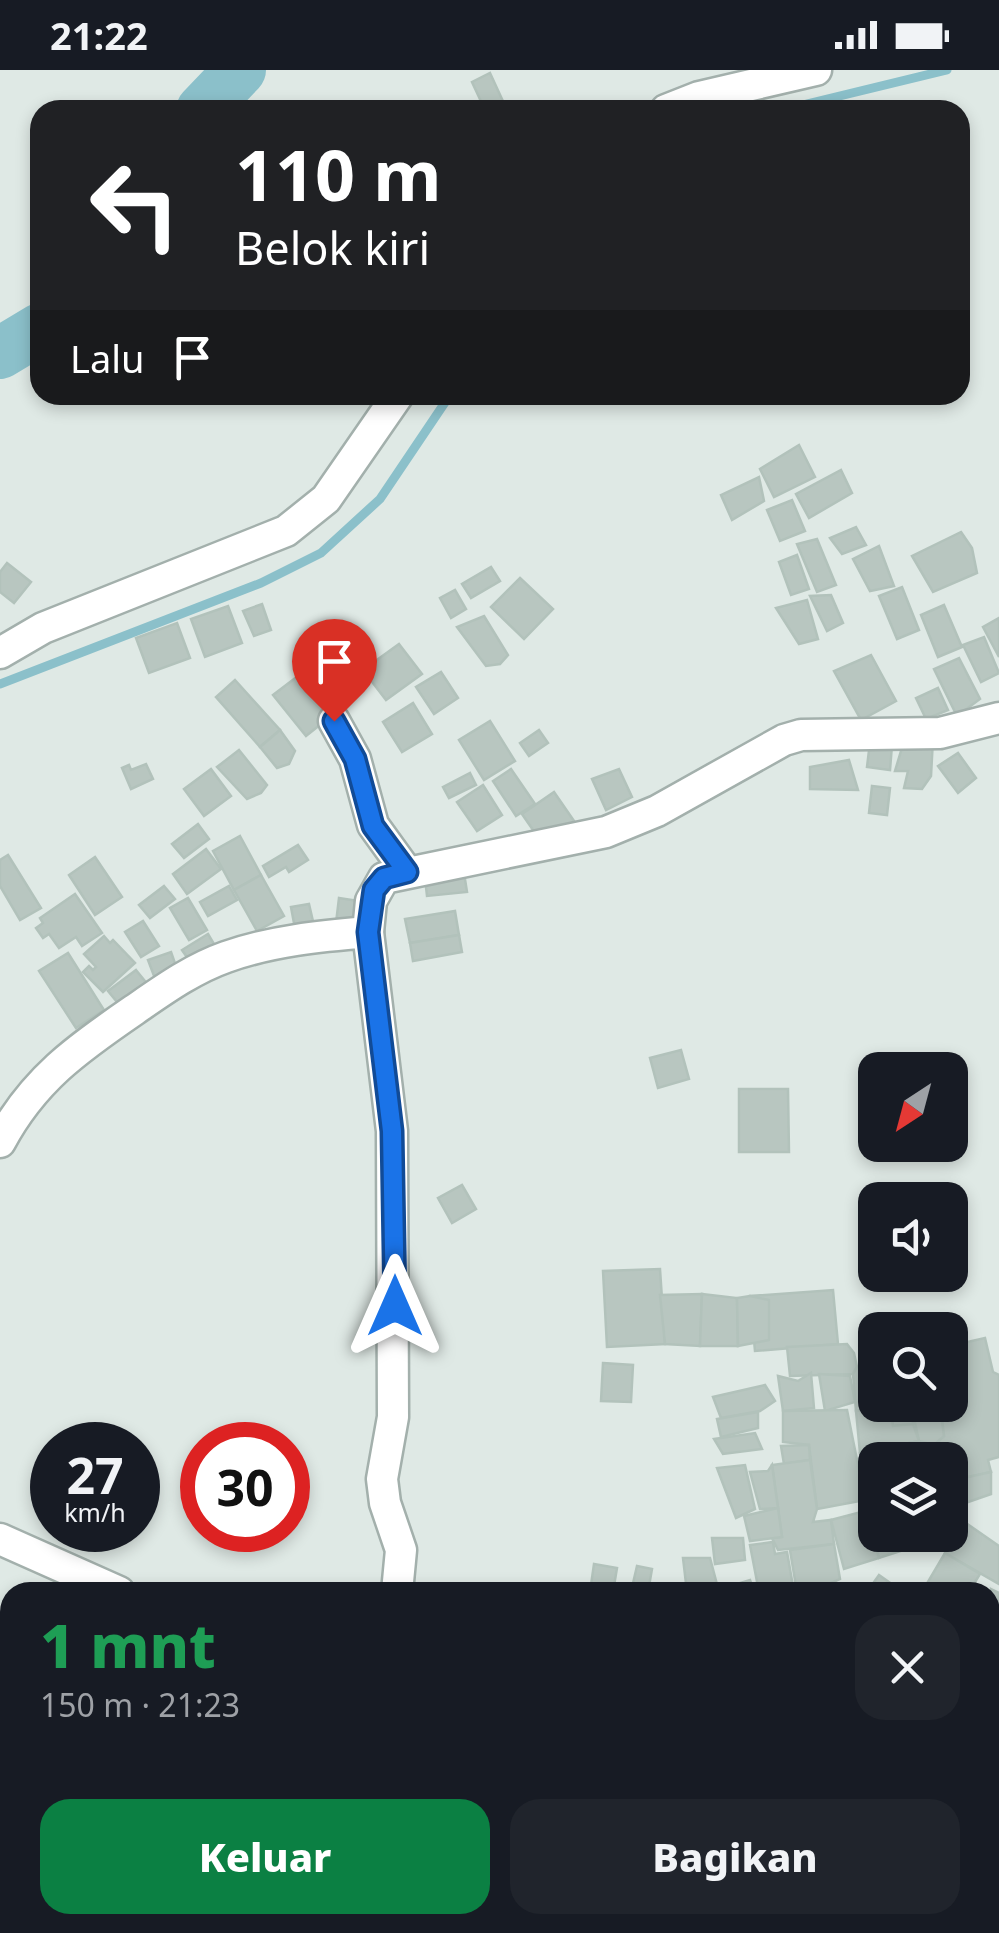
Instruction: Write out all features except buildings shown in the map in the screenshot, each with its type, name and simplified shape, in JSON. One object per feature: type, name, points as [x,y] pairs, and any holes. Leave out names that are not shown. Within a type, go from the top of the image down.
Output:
[{"type":"street","points":[[691,100],[816,70]]},
{"type":"street","points":[[0,653],[43,628],[286,531],[326,499],[391,405]]},
{"type":"street","points":[[398,1582],[401,1550],[385,1503],[382,1479],[394,1417],[392,1131],[368,932],[374,890],[384,878],[407,872],[617,828],[657,812],[784,740],[801,735],[940,732],[999,718]]},
{"type":"street","points":[[334,721],[355,759],[373,826],[407,872]]},
{"type":"street","points":[[0,1142],[64,1058],[173,982],[230,956],[296,940],[368,932]]},
{"type":"street","points":[[0,1538],[97,1582]]},
{"type":"waterway","points":[[212,100],[240,70]]},
{"type":"waterway","points":[[823,100],[947,70]]},
{"type":"waterway","points":[[0,353],[30,335]]},
{"type":"waterway","points":[[0,684],[261,583],[321,553],[380,499],[443,405]]},
{"type":"route","points":[[334,721],[355,759],[373,826],[407,872],[384,878],[374,890],[368,932],[392,1131],[395,1306]]}]
